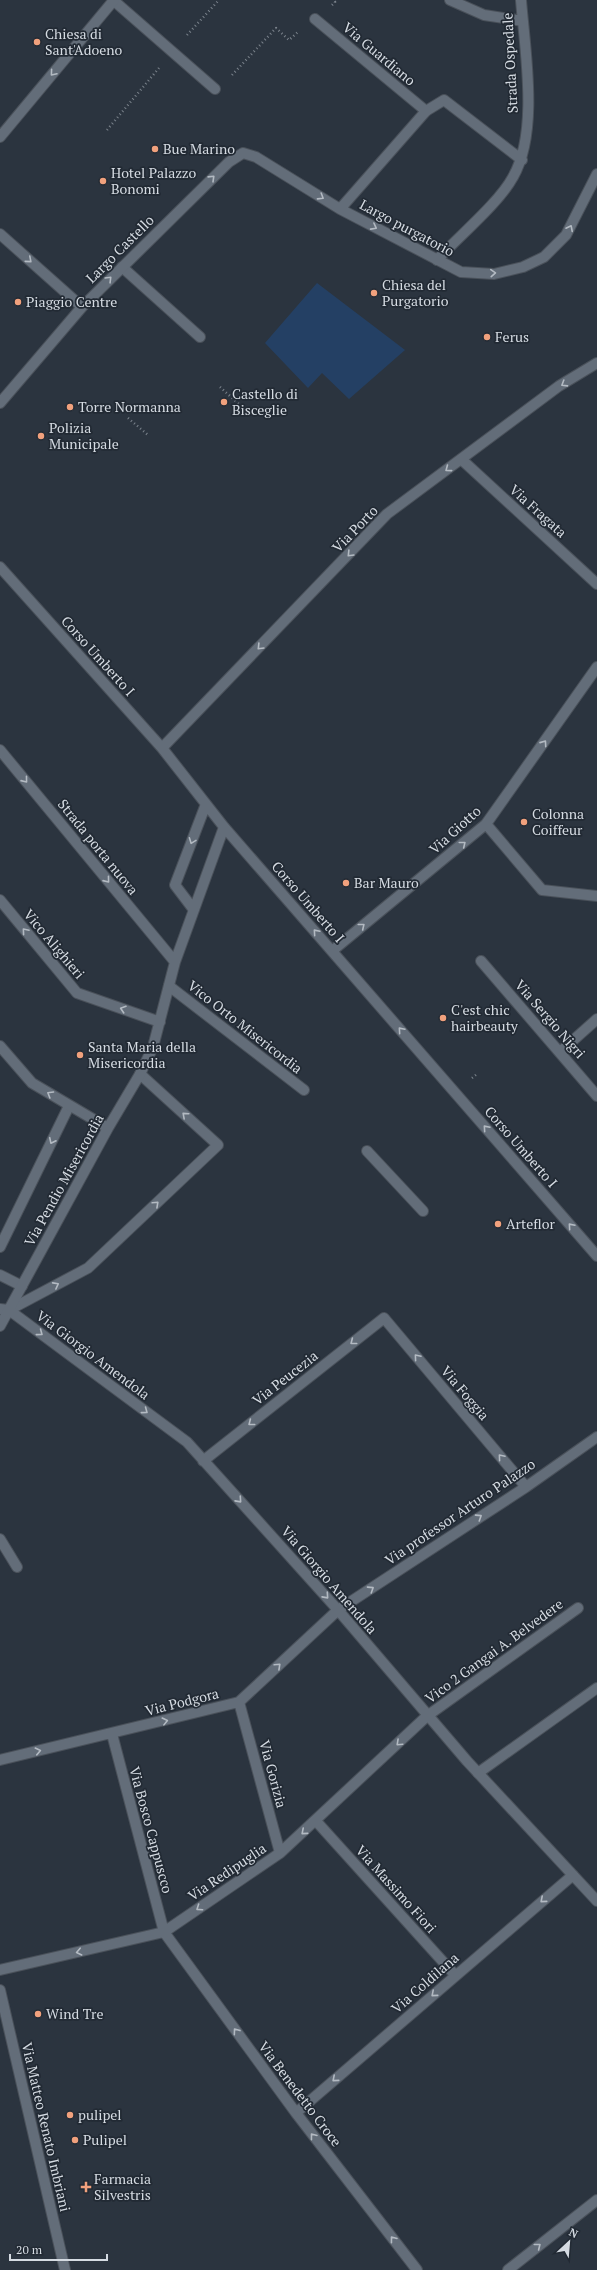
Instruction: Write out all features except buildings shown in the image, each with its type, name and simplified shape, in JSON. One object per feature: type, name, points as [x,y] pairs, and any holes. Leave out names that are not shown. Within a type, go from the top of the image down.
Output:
[{"type":"street","points":[[0,137],[113,0],[215,89]]},
{"type":"street","points":[[450,0],[484,15],[523,21]]},
{"type":"street","name":"Strada Ospedale","points":[[437,260],[495,200],[513,179],[522,160],[529,105],[522,0]]},
{"type":"street","name":"Via Guardiano","points":[[315,19],[426,111]]},
{"type":"street","points":[[426,111],[444,100],[522,160]]},
{"type":"street","name":"Largo purgatorio","points":[[426,111],[340,209],[461,272],[494,274],[523,267],[544,257],[566,235],[597,174]]},
{"type":"street","name":"Largo Castello","points":[[0,403],[82,307],[229,162],[243,153],[256,157],[340,209]]},
{"type":"street","points":[[0,234],[82,307]]},
{"type":"street","points":[[122,267],[200,337]]},
{"type":"street","name":"Via Porto","points":[[162,748],[387,514],[559,386],[597,363]]},
{"type":"street","name":"Via Fragata","points":[[461,460],[597,584]]},
{"type":"street","name":"Corso Umberto I","points":[[0,567],[162,748],[224,827],[596,1252]]},
{"type":"street","name":"Via Giotto","points":[[332,951],[486,824],[597,667]]},
{"type":"street","name":"Strada porta nuova","points":[[0,750],[175,962]]},
{"type":"street","points":[[194,910],[175,885],[206,804]]},
{"type":"street","points":[[486,824],[542,890],[597,896]]},
{"type":"street","name":"Via Pendio Misericordia","points":[[0,1326],[5,1309],[22,1286],[108,1128],[140,1074],[153,1046],[175,962],[224,827]]},
{"type":"street","name":"Vico Alighieri","points":[[0,900],[77,993],[160,1022]]},
{"type":"street","name":"Via Sergio Nigri","points":[[481,961],[597,1096]]},
{"type":"street","name":"Vico Orto Misericordia","points":[[169,986],[304,1090]]},
{"type":"street","points":[[560,1052],[597,1019]]},
{"type":"street","points":[[0,1046],[32,1083],[108,1128]]},
{"type":"street","points":[[5,1309],[88,1268],[218,1145],[140,1074]]},
{"type":"street","points":[[0,1246],[69,1106]]},
{"type":"street","points":[[366,1151],[422,1211]]},
{"type":"street","points":[[0,1275],[22,1286]]},
{"type":"street","name":"Via Giorgio Amendola","points":[[5,1309],[186,1442],[338,1610],[427,1716],[478,1773],[597,1901]]},
{"type":"street","name":"Via Peucezia","points":[[204,1461],[384,1318]]},
{"type":"street","name":"Via Foggia","points":[[384,1318],[526,1487]]},
{"type":"street","name":"Via professor Arturo Palazzo","points":[[338,1610],[526,1487],[597,1437]]},
{"type":"street","points":[[0,1539],[17,1567]]},
{"type":"street","name":"Vico 2 Gangai A. Belvedere","points":[[427,1716],[578,1608]]},
{"type":"street","name":"Via Podgora","points":[[0,1760],[239,1702],[338,1610]]},
{"type":"street","points":[[478,1773],[597,1688]]},
{"type":"street","name":"Via Gorizia","points":[[239,1702],[280,1853]]},
{"type":"street","name":"Via Redipuglia","points":[[0,1970],[164,1932],[280,1853],[427,1716]]},
{"type":"street","name":"Via Bosco Cappuscco","points":[[112,1734],[164,1932]]},
{"type":"street","name":"Via Massimo Fiori","points":[[316,1821],[456,1976]]},
{"type":"street","name":"Via Coldilana","points":[[296,2113],[572,1874]]},
{"type":"street","name":"Via Benedetto Croce","points":[[164,1932],[296,2113],[416,2270]]},
{"type":"street","name":"Via Matteo Renato Imbriani","points":[[0,1990],[65,2270]]},
{"type":"street","points":[[508,2270],[597,2200]]},
{"type":"path","points":[[108,130],[172,52],[219,0]]},
{"type":"path","points":[[228,79],[276,28],[289,40],[315,19]]},
{"type":"path","points":[[220,387],[250,414]]},
{"type":"path","points":[[128,418],[148,435]]},
{"type":"shaded area","points":[[317,283],[405,350],[349,399],[322,373],[308,388],[265,343]]},
{"type":"place","name":"Chiesa di Sant'Adoeno","points":[[37,42]]},
{"type":"place","name":"Bue Marino","points":[[155,149]]},
{"type":"place","name":"Hotel Palazzo Bonomi","points":[[103,181]]},
{"type":"place","name":"Chiesa del Purgatorio","points":[[374,293]]},
{"type":"place","name":"Piaggio Centre","points":[[18,302]]},
{"type":"place","name":"Ferus","points":[[487,337]]},
{"type":"place","name":"Castello di Bisceglie","points":[[224,402]]},
{"type":"place","name":"Torre Normanna","points":[[70,407]]},
{"type":"place","name":"Polizia Municipale","points":[[41,436]]},
{"type":"place","name":"Colonna Coiffeur","points":[[524,822]]},
{"type":"place","name":"Bar Mauro","points":[[346,883]]},
{"type":"place","name":"C'est chic hairbeauty","points":[[443,1018]]},
{"type":"place","name":"Santa Maria della Misericordia","points":[[80,1055]]},
{"type":"place","name":"Arteflor","points":[[498,1224]]},
{"type":"place","name":"Wind Tre","points":[[38,2014]]},
{"type":"place","name":"pulipel","points":[[70,2115]]},
{"type":"place","name":"Pulipel","points":[[75,2140]]},
{"type":"place","name":"Farmacia Silvestris","points":[[86,2187]]}]
